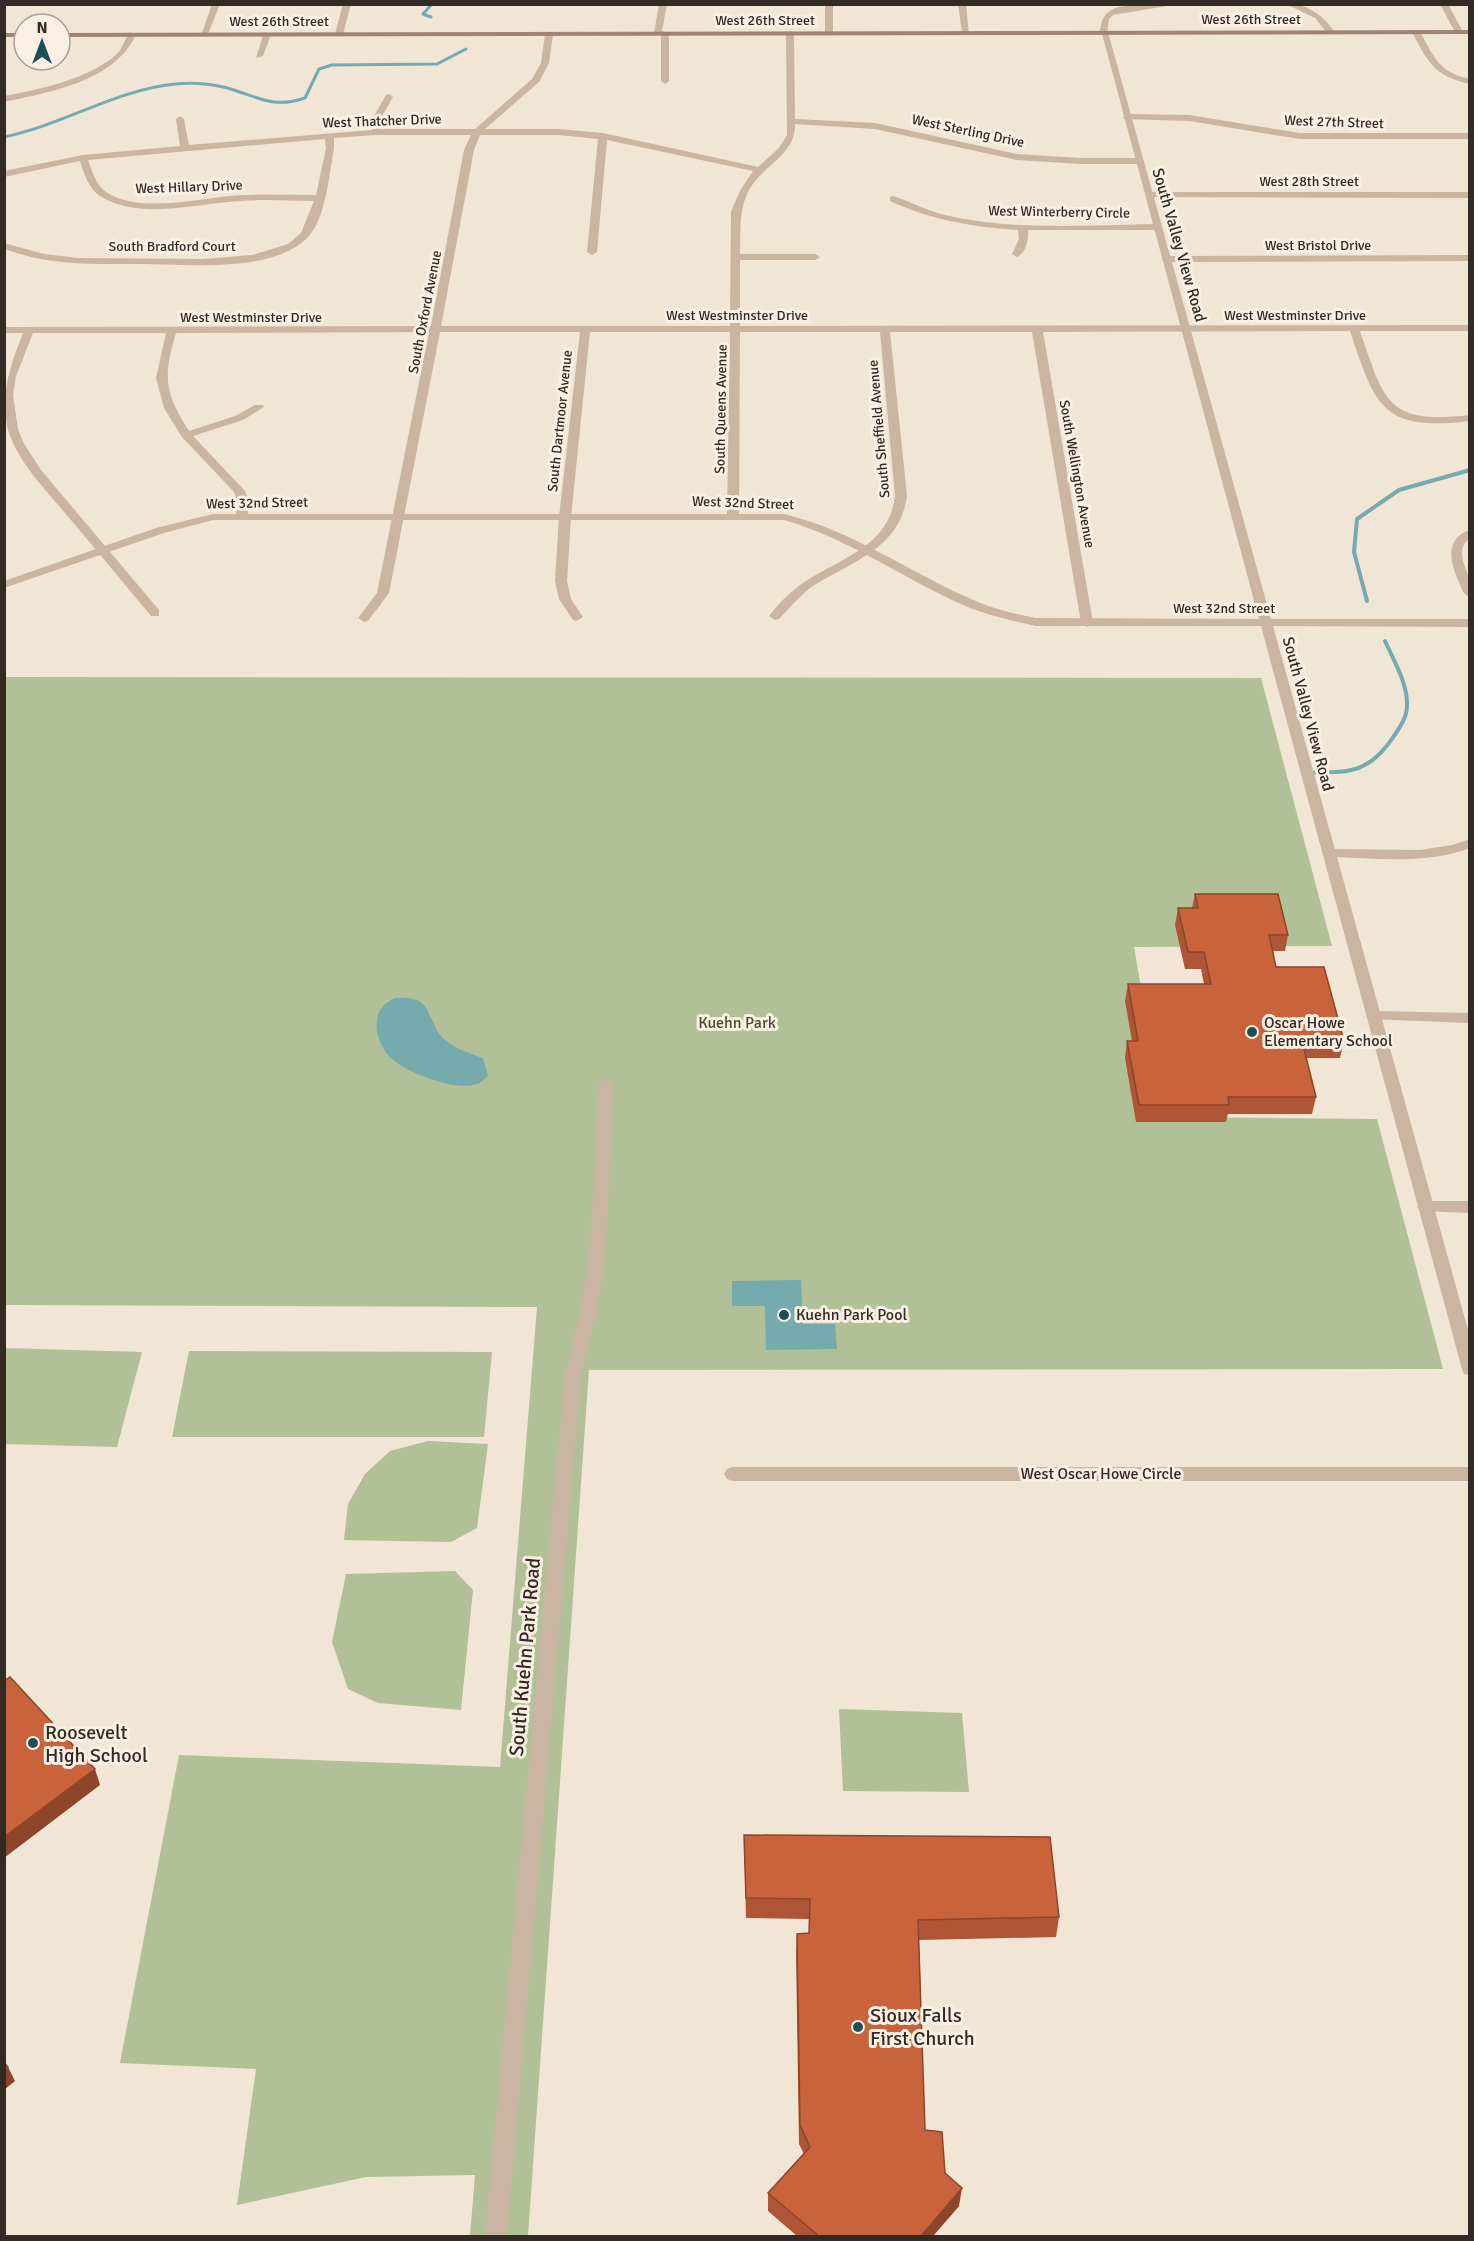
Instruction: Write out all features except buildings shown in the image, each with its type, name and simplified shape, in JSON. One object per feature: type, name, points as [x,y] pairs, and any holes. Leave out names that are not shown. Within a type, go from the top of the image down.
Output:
[{"type":"main road","name":"West 26th Street","points":[[72,34],[1470,32]]},
{"type":"street","points":[[204,34],[216,4]]},
{"type":"street","points":[[339,34],[347,4]]},
{"type":"street","points":[[663,4],[665,81]]},
{"type":"street","points":[[829,33],[830,4]]},
{"type":"street","points":[[962,4],[966,33]]},
{"type":"street","points":[[1104,32],[1105,19],[1116,10],[1175,4]]},
{"type":"street","points":[[1290,4],[1318,16],[1330,32]]},
{"type":"street","points":[[1444,4],[1459,32]]},
{"type":"street","name":"South Valley View Road","points":[[1104,32],[1470,1369]]},
{"type":"street","points":[[1416,32],[1438,71],[1455,79],[1470,82]]},
{"type":"street","name":"South Queens Avenue","points":[[733,516],[736,211],[746,187],[759,170],[786,147],[791,135],[790,33]]},
{"type":"street","points":[[4,99],[51,87],[101,68],[120,55],[132,34]]},
{"type":"street","points":[[259,56],[267,34]]},
{"type":"street","name":"South Oxford Avenue","points":[[364,618],[383,593],[400,517],[469,150],[477,132],[536,80],[545,63],[549,34]]},
{"type":"street","points":[[376,132],[378,116],[389,97]]},
{"type":"street","name":"West 27th Street","points":[[1127,117],[1188,118],[1300,136],[1470,136]]},
{"type":"street","points":[[180,119],[185,148]]},
{"type":"street","name":"West Sterling Drive","points":[[792,121],[875,126],[1017,157],[1070,161],[1139,161]]},
{"type":"street","name":"West Thatcher Drive","points":[[4,174],[83,158],[376,132],[559,132],[603,136],[759,170]]},
{"type":"street","name":"South Bradford Court","points":[[4,246],[30,254],[59,259],[208,261],[244,259],[280,251],[297,242],[310,225],[330,147],[329,136]]},
{"type":"street","points":[[592,252],[603,136]]},
{"type":"street","name":"West Hillary Drive","points":[[83,158],[96,188],[111,198],[132,203],[151,205],[239,198],[318,198]]},
{"type":"street","name":"West 28th Street","points":[[1149,195],[1470,195]]},
{"type":"street","name":"West Winterberry Circle","points":[[893,199],[911,208],[951,219],[988,225],[1157,227]]},
{"type":"street","points":[[1017,254],[1024,239],[1023,227]]},
{"type":"street","points":[[736,257],[815,257]]},
{"type":"street","name":"West Bristol Drive","points":[[1166,259],[1470,258]]},
{"type":"street","name":"West Westminster Drive","points":[[4,330],[1470,328]]},
{"type":"street","name":"South Dartmoor Avenue","points":[[578,617],[565,599],[561,580],[564,517],[585,329]]},
{"type":"street","name":"South Sheffield Avenue","points":[[776,616],[807,585],[867,548],[897,522],[901,505],[885,329]]},
{"type":"street","name":"South Wellington Avenue","points":[[1037,329],[1087,623]]},
{"type":"street","points":[[1354,329],[1377,392],[1388,406],[1416,418],[1428,420],[1470,418]]},
{"type":"street","points":[[29,330],[6,395],[13,429],[25,456],[101,551],[155,613]]},
{"type":"street","points":[[172,331],[162,367],[163,391],[169,408],[186,435],[239,491],[244,504],[241,517]]},
{"type":"street","points":[[186,435],[239,418],[259,407]]},
{"type":"street","name":"West 32nd Street","points":[[4,585],[34,577],[182,523],[213,518],[784,517],[807,522],[867,548],[966,602],[1000,614],[1036,622],[1470,623]]},
{"type":"street","points":[[1470,532],[1458,542],[1455,552],[1470,594]]},
{"type":"street","points":[[1329,853],[1425,853],[1455,849],[1470,843]]},
{"type":"street","points":[[1373,1016],[1470,1018]]},
{"type":"street","name":"South Kuehn Park Road","points":[[496,2236],[573,1376],[589,1310],[598,1251],[606,1084]]},
{"type":"street","points":[[1425,1207],[1470,1207]]},
{"type":"street","name":"West Oscar Howe Circle","points":[[733,1474],[1470,1474]]},
{"type":"green space","name":"Kuehn Park","points":[[4,677],[1261,678],[1332,946],[1134,947],[1164,1117],[1377,1119],[1443,1369],[589,1370],[528,2236],[470,2236],[475,2175],[366,2177],[237,2205],[256,2069],[120,2063],[179,1755],[500,1767],[537,1307],[5,1305]]},
{"type":"green space","points":[[5,1348],[142,1352],[117,1447],[5,1444]]},
{"type":"green space","points":[[189,1351],[492,1352],[484,1437],[172,1437]]},
{"type":"green space","points":[[428,1441],[488,1444],[477,1528],[451,1542],[344,1540],[348,1504],[365,1474],[390,1451]]},
{"type":"green space","points":[[455,1571],[473,1590],[461,1710],[378,1703],[348,1689],[332,1642],[346,1574]]},
{"type":"green space","points":[[839,1709],[962,1713],[969,1792],[843,1791]]},
{"type":"water","points":[[395,998],[414,999],[420,1002],[428,1011],[442,1037],[458,1048],[483,1058],[488,1076],[477,1084],[456,1085],[430,1079],[396,1062],[384,1049],[377,1032],[381,1009]]},
{"type":"water","name":"Kuehn Park Pool","points":[[801,1280],[803,1324],[835,1324],[837,1349],[766,1350],[765,1306],[732,1306],[732,1281]]},
{"type":"waterway","points":[[431,17],[423,14],[432,4]]},
{"type":"waterway","points":[[4,137],[26,132],[110,100],[153,88],[182,83],[205,84],[269,101],[294,101],[305,98],[319,69],[332,65],[437,64],[466,49]]},
{"type":"waterway","points":[[1367,601],[1354,552],[1357,519],[1399,490],[1470,470]]},
{"type":"waterway","points":[[1307,773],[1346,771],[1367,764],[1385,748],[1401,725],[1407,710],[1407,698],[1400,673],[1385,641]]},
{"type":"place","name":"Oscar Howe Elementary School","points":[[1252,1032]]},
{"type":"place","name":"Kuehn Park Pool","points":[[784,1315]]},
{"type":"place","name":"Roosevelt High School","points":[[33,1743]]},
{"type":"place","name":"Sioux Falls First Church","points":[[858,2027]]}]
